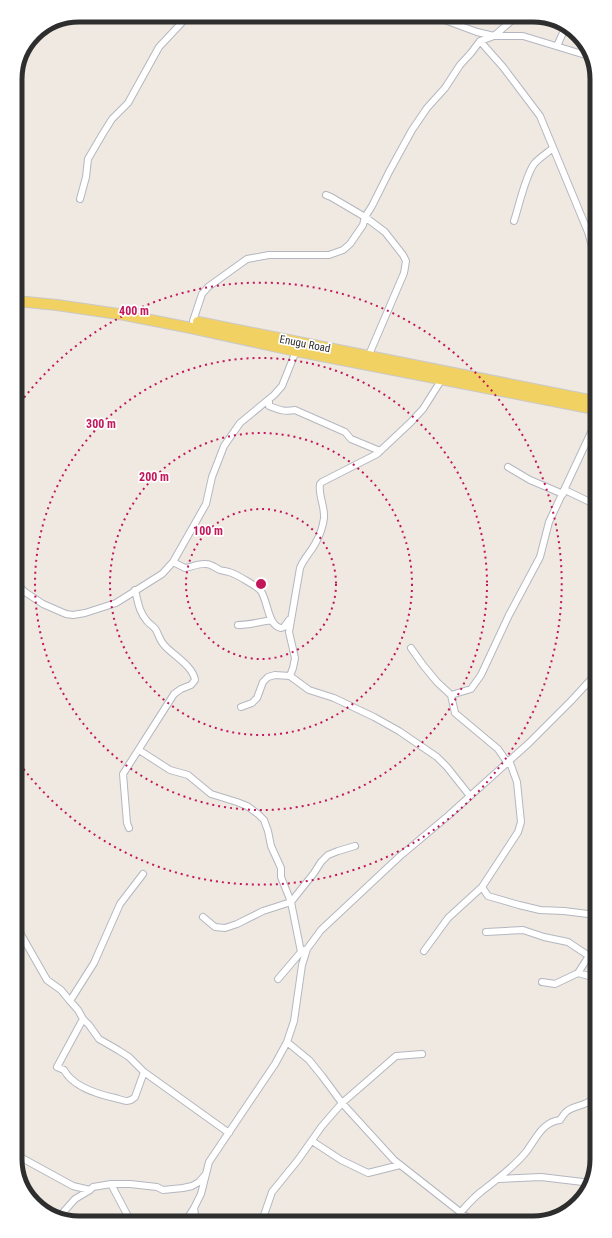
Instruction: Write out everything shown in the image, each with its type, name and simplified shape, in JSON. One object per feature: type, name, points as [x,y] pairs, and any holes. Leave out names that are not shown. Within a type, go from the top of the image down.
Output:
[{"type":"main road","name":"Enugu Road","points":[[22,295],[125,309],[193,321],[590,400]]},
{"type":"main road","points":[[22,302],[57,305],[132,317],[442,379],[590,401]]},
{"type":"street","points":[[80,199],[86,177],[88,159],[98,141],[112,119],[128,102],[159,47],[182,22]]},
{"type":"street","points":[[449,22],[477,32],[494,36],[523,36],[585,55]]},
{"type":"street","points":[[193,321],[202,294],[208,287],[247,259],[261,256],[329,255],[343,250],[350,244],[363,225],[365,217],[412,130],[427,108],[445,88],[460,65],[480,41],[494,36],[510,22]]},
{"type":"street","points":[[557,46],[564,31]]},
{"type":"street","points":[[480,41],[503,66],[540,116],[590,239]]},
{"type":"street","points":[[514,221],[534,165],[543,155],[553,148]]},
{"type":"street","points":[[326,196],[331,197],[365,217],[385,232],[406,261],[404,273],[368,357]]},
{"type":"street","points":[[22,589],[43,604],[66,614],[73,615],[85,613],[116,603],[162,574],[173,562],[206,504],[212,477],[224,446],[240,423],[282,386],[296,350]]},
{"type":"street","points":[[290,676],[295,658],[289,632],[300,568],[303,560],[315,544],[322,526],[324,509],[320,484],[377,454],[423,409],[442,379]]},
{"type":"street","points":[[269,399],[269,406],[280,411],[287,412],[295,410],[345,432],[351,439],[380,450]]},
{"type":"street","points":[[451,695],[471,689],[481,675],[509,615],[540,557],[549,522],[590,435]]},
{"type":"street","points":[[508,467],[530,480],[590,502]]},
{"type":"street","points":[[173,562],[185,568],[199,564],[208,564],[220,570],[229,572],[258,588],[264,596],[271,620],[274,625],[281,628],[291,617]]},
{"type":"street","points":[[129,828],[127,823],[123,774],[140,750],[154,724],[174,694],[181,689],[191,686],[195,680],[194,676],[184,663],[165,646],[158,637],[156,629],[148,622],[139,610],[135,590]]},
{"type":"street","points":[[238,625],[251,625],[256,622],[271,620]]},
{"type":"street","points":[[411,648],[437,682],[451,695],[455,713],[498,748],[508,761],[517,782],[521,822],[516,838],[482,887],[448,918],[424,951]]},
{"type":"street","points":[[240,707],[252,703],[257,698],[263,682],[268,677],[275,675],[290,676],[309,690],[334,698],[399,731],[437,757],[470,796]]},
{"type":"street","points":[[189,1216],[201,1194],[209,1162],[275,1064],[287,1042],[294,1021],[302,965],[307,949],[320,930],[399,857],[529,743],[590,680]]},
{"type":"street","points":[[140,750],[170,770],[188,775],[211,794],[247,806],[264,820],[271,846],[281,868],[282,877],[291,902],[301,952]]},
{"type":"street","points":[[203,917],[215,927],[225,928],[237,924],[263,911],[291,902],[328,855],[356,846]]},
{"type":"street","points":[[70,1001],[94,963],[120,904],[143,874]]},
{"type":"street","points":[[482,887],[488,896],[519,905],[540,910],[590,914]]},
{"type":"street","points":[[486,932],[527,931],[544,937],[568,942],[589,956],[590,959]]},
{"type":"street","points":[[22,936],[47,980],[61,990],[78,1010],[99,1040],[129,1057],[144,1072],[228,1133]]},
{"type":"street","points":[[278,979],[301,952],[307,949]]},
{"type":"street","points":[[542,982],[555,984],[578,973],[589,956]]},
{"type":"street","points":[[578,973],[590,975]]},
{"type":"street","points":[[83,1019],[57,1067],[64,1070],[77,1084],[92,1091],[127,1101],[132,1100],[135,1097],[144,1072]]},
{"type":"street","points":[[287,1042],[308,1060],[342,1103],[400,1165],[464,1216]]},
{"type":"street","points":[[264,1216],[272,1192],[322,1126],[342,1103],[396,1056],[422,1054]]},
{"type":"street","points":[[460,1213],[481,1192],[499,1179],[518,1160],[543,1128],[555,1121],[560,1120],[567,1111],[590,1102]]},
{"type":"street","points":[[312,1141],[341,1160],[368,1173],[400,1165]]},
{"type":"street","points":[[22,1158],[73,1186],[90,1190]]},
{"type":"street","points":[[62,1213],[75,1199],[90,1190],[92,1187],[111,1184],[130,1184],[157,1187],[163,1190],[183,1188],[192,1186],[199,1182],[206,1173]]},
{"type":"street","points":[[499,1179],[540,1177],[585,1183]]},
{"type":"street","points":[[111,1184],[128,1216]]},
{"type":"street","points":[[194,1208],[195,1216]]}]
